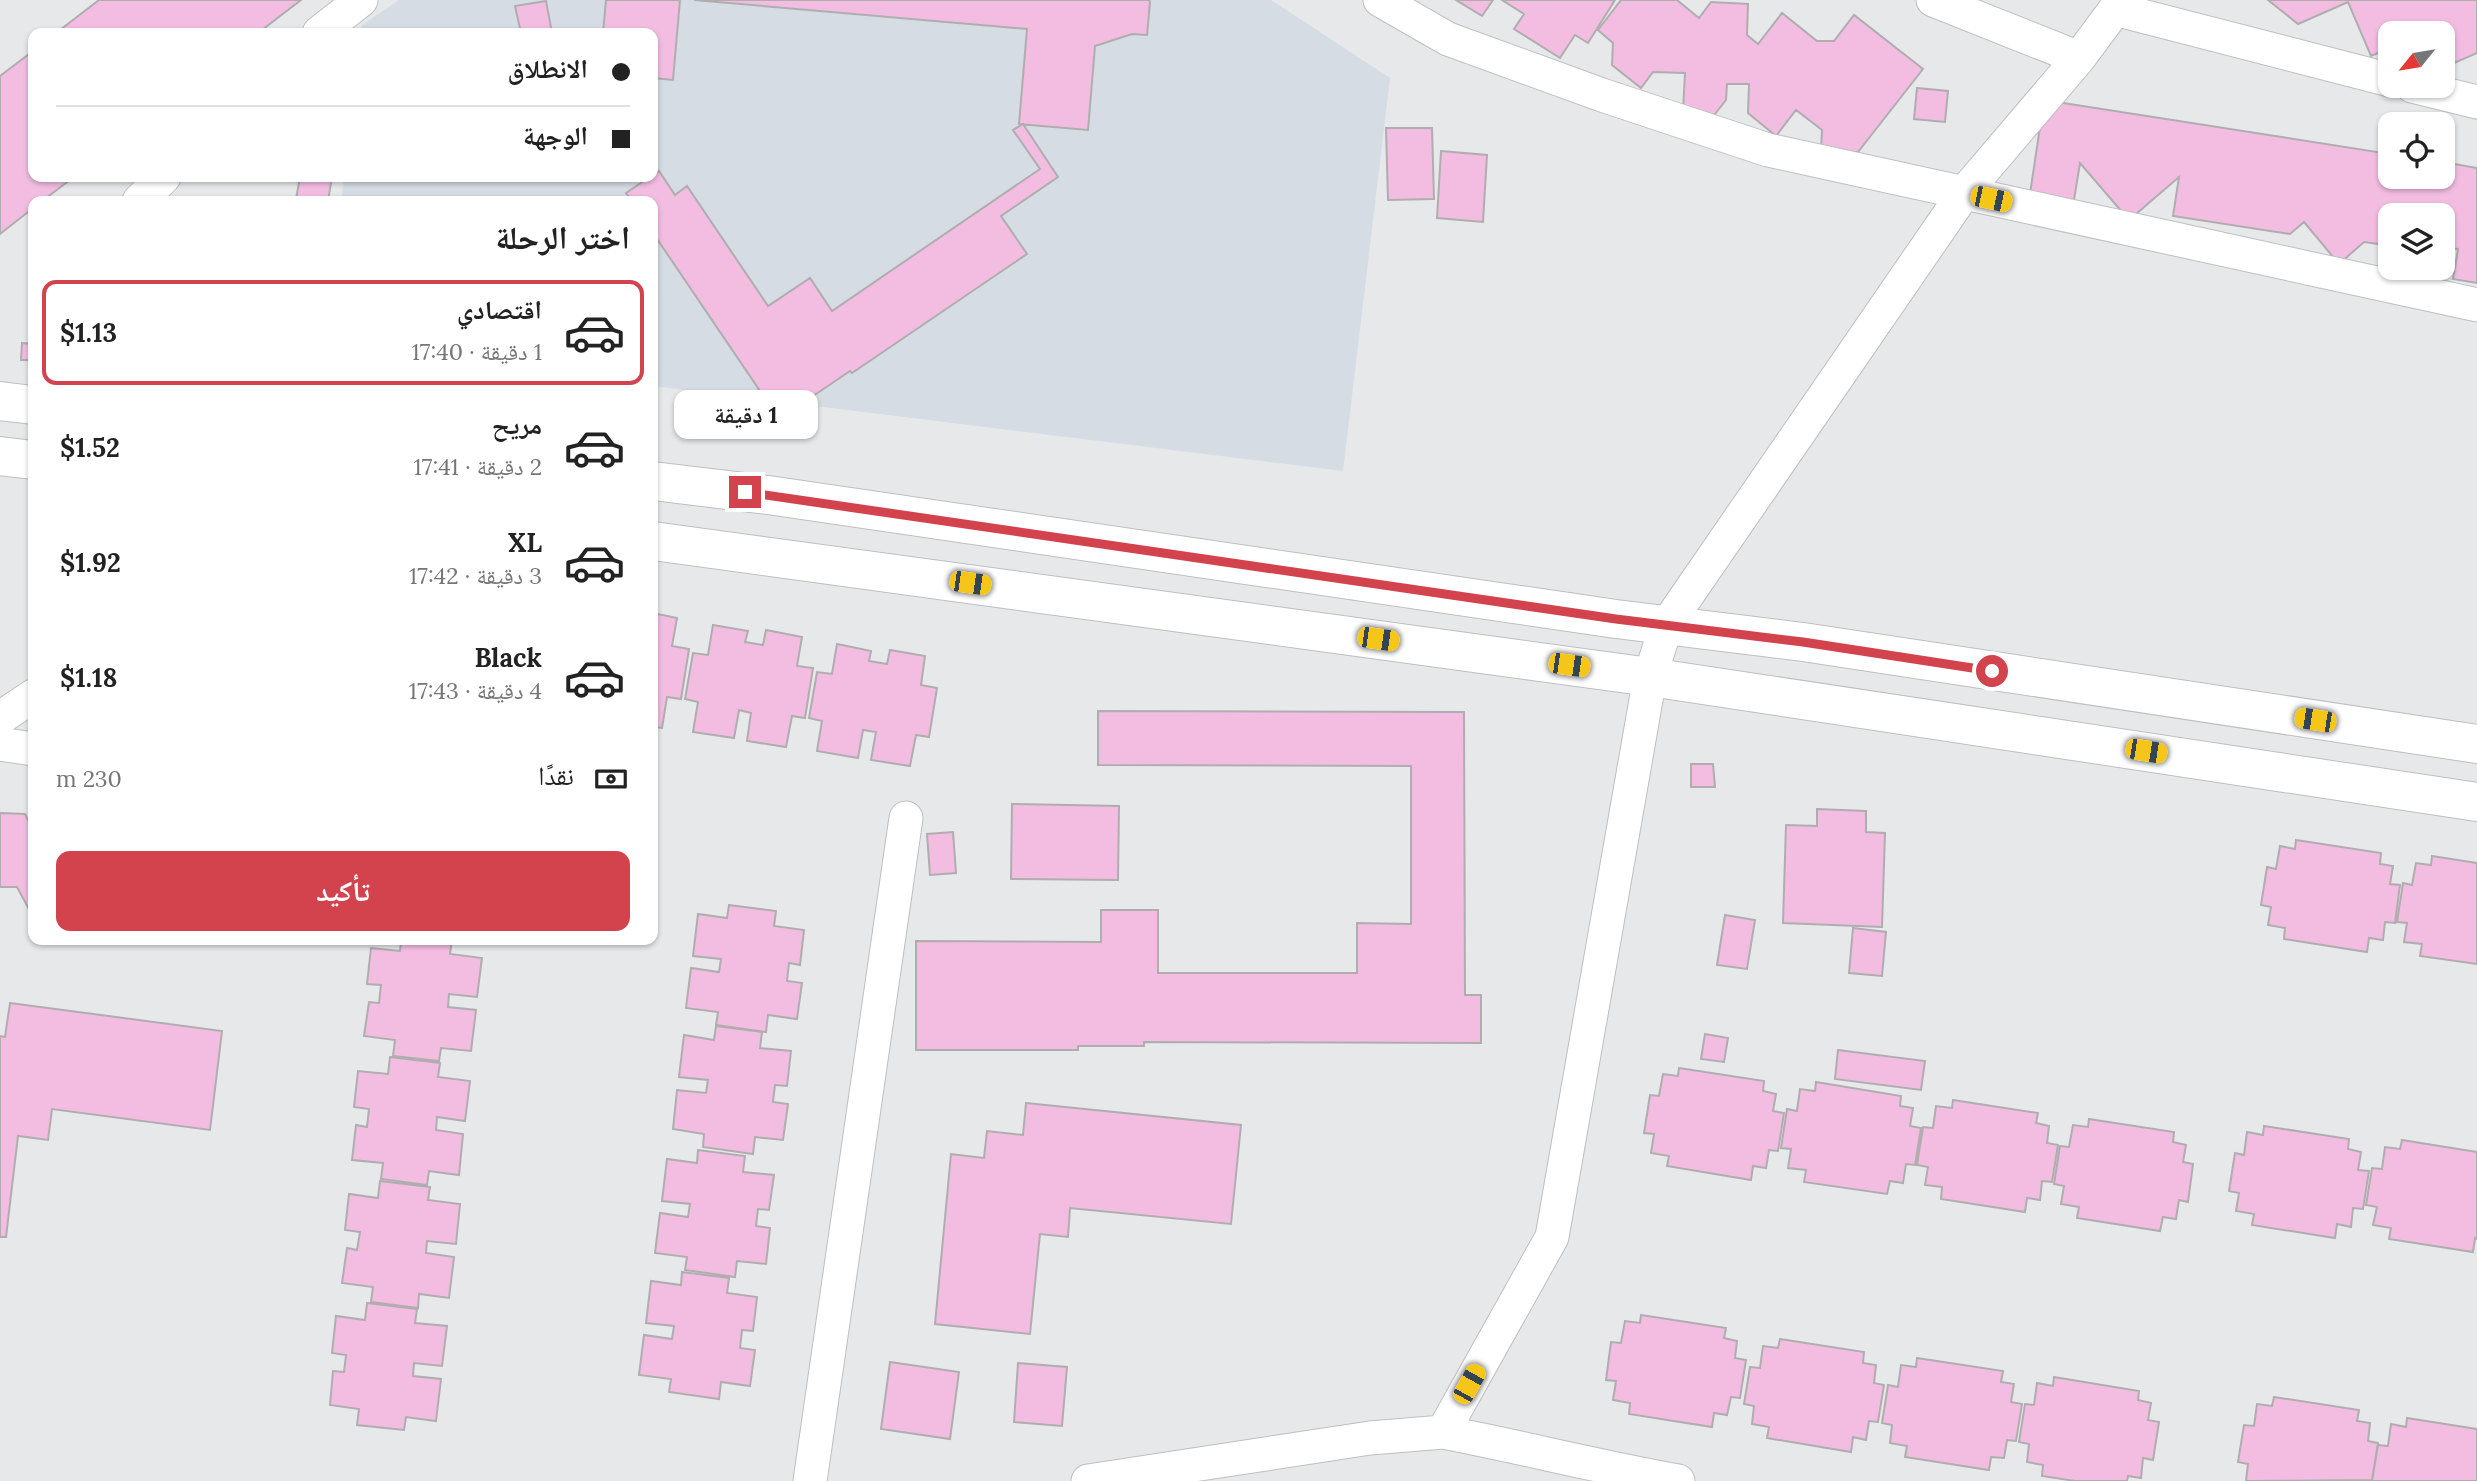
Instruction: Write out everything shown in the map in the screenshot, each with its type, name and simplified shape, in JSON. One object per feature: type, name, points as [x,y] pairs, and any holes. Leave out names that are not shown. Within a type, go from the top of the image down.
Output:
[{"type":"street","points":[[325,28],[361,0]]},
{"type":"street","points":[[1381,0],[1448,39],[1768,150],[2477,305]]},
{"type":"street","points":[[1933,0],[2079,58]]},
{"type":"street","points":[[1443,1432],[1552,1237],[1650,677],[1666,626],[1964,193],[2079,58],[2119,5],[2378,77]]},
{"type":"street","points":[[2455,97],[2477,102]]},
{"type":"street","points":[[144,196],[159,182]]},
{"type":"street","points":[[0,401],[28,404]]},
{"type":"street","points":[[0,456],[28,459]]},
{"type":"street","points":[[658,482],[781,497],[1666,626],[1803,642],[2477,744]]},
{"type":"street","points":[[658,542],[1650,677],[2477,802]]},
{"type":"street","points":[[0,718],[28,699]]},
{"type":"street","points":[[0,744],[28,748]]},
{"type":"street","points":[[810,1481],[906,818]]},
{"type":"street","points":[[1087,1481],[1370,1438],[1443,1432],[1678,1481]]},
{"type":"shaded area","points":[[399,0],[1271,0],[1390,78],[1343,471],[658,387],[658,196],[342,196],[343,182],[658,182],[658,28],[362,28],[362,25]]},
{"type":"building","points":[[99,0],[301,0],[265,28],[63,28]]},
{"type":"building","points":[[606,0],[680,0],[673,80],[658,78],[658,28],[603,28]]},
{"type":"building","points":[[694,0],[1150,2],[1147,35],[1132,34],[1095,46],[1088,130],[1019,124],[1027,29]]},
{"type":"building","points":[[1456,0],[1493,0],[1482,16]]},
{"type":"building","points":[[1502,0],[1615,0],[1588,43],[1575,35],[1560,58],[1514,29],[1524,14]]},
{"type":"building","points":[[1621,0],[1677,0],[1699,18],[1711,2],[1748,4],[1747,35],[1758,44],[1782,13],[1817,41],[1834,41],[1854,15],[1923,69],[1858,152],[1821,151],[1822,130],[1796,110],[1776,136],[1748,113],[1749,84],[1727,84],[1726,100],[1704,128],[1683,111],[1685,73],[1653,72],[1641,88],[1612,65],[1613,43],[1598,30]]},
{"type":"building","points":[[2268,0],[2477,0],[2477,53],[2455,63],[2455,21],[2378,21],[2378,53],[2371,56],[2348,2],[2298,24]]},
{"type":"building","points":[[546,1],[551,28],[520,28],[515,6]]},
{"type":"building","points":[[28,55],[28,182],[67,182],[49,196],[28,196],[28,212],[0,234],[0,76]]},
{"type":"building","points":[[1917,88],[1948,91],[1945,122],[1914,119]]},
{"type":"building","points":[[2044,100],[2378,152],[2378,189],[2455,189],[2455,164],[2477,168],[2477,283],[2455,279],[2458,249],[2455,249],[2455,203],[2378,203],[2378,244],[2364,242],[2339,264],[2304,222],[2290,234],[2173,216],[2179,177],[2129,220],[2080,163],[2074,200],[2030,194]]},
{"type":"building","points":[[1023,124],[1058,177],[1001,216],[1027,254],[852,373],[850,371],[779,419],[658,240],[658,196],[628,196],[626,193],[642,182],[658,182],[659,171],[675,195],[687,186],[768,306],[810,278],[832,311],[1040,169],[1013,130]]},
{"type":"building","points":[[1386,128],[1432,128],[1434,199],[1388,200]]},
{"type":"building","points":[[1441,151],[1487,155],[1483,222],[1437,218]]},
{"type":"building","points":[[299,182],[331,182],[329,196],[297,196]]},
{"type":"building","points":[[22,343],[28,344],[28,360],[21,360]]},
{"type":"building","points":[[658,614],[677,618],[672,646],[689,649],[681,699],[667,697],[662,728],[658,728]]},
{"type":"building","points":[[713,625],[748,631],[745,642],[763,645],[766,630],[802,637],[797,666],[813,668],[805,718],[792,716],[786,747],[747,741],[751,713],[739,710],[734,738],[693,732],[698,702],[685,699],[693,653],[708,655]]},
{"type":"building","points":[[837,644],[871,651],[869,661],[887,664],[890,650],[925,656],[921,685],[937,688],[929,737],[916,735],[910,766],[871,760],[876,732],[863,730],[858,758],[817,751],[822,721],[809,718],[817,672],[832,674]]},
{"type":"building","points":[[1098,711],[1464,712],[1465,995],[1481,995],[1481,1043],[1144,1042],[1144,1046],[1078,1046],[1078,1050],[916,1050],[916,941],[1101,942],[1101,910],[1158,910],[1158,973],[1357,973],[1357,923],[1411,924],[1411,766],[1098,765]]},
{"type":"building","points":[[1691,764],[1713,764],[1715,787],[1691,787]]},
{"type":"building","points":[[1012,804],[1119,806],[1118,880],[1011,879]]},
{"type":"building","points":[[1817,809],[1866,811],[1866,832],[1885,833],[1882,927],[1783,923],[1786,825],[1817,826]]},
{"type":"building","points":[[0,813],[25,814],[28,820],[28,907],[17,887],[0,887]]},
{"type":"building","points":[[953,832],[956,873],[930,875],[927,834]]},
{"type":"building","points":[[2296,840],[2381,853],[2380,864],[2393,866],[2390,884],[2400,885],[2395,923],[2385,922],[2383,940],[2369,938],[2367,952],[2284,939],[2285,928],[2268,925],[2271,907],[2261,905],[2267,867],[2276,869],[2280,846],[2295,849]]},
{"type":"building","points":[[2432,856],[2477,863],[2477,964],[2420,956],[2422,944],[2404,942],[2407,923],[2397,922],[2403,883],[2412,885],[2416,863],[2431,865]]},
{"type":"building","points":[[729,905],[776,911],[774,926],[804,930],[800,965],[789,963],[787,981],[802,983],[797,1019],[768,1015],[766,1032],[716,1025],[718,1012],[686,1008],[691,968],[719,972],[721,959],[693,956],[698,914],[727,918]]},
{"type":"building","points":[[1725,915],[1755,920],[1747,969],[1717,965]]},
{"type":"building","points":[[1853,928],[1886,932],[1882,976],[1849,973]]},
{"type":"building","points":[[401,945],[451,945],[450,954],[482,958],[477,997],[449,994],[448,1007],[476,1010],[471,1051],[441,1048],[439,1061],[393,1056],[395,1040],[364,1036],[369,1002],[379,1003],[381,985],[367,984],[371,948],[400,951]]},
{"type":"building","points":[[10,1003],[222,1031],[210,1130],[52,1109],[48,1140],[18,1136],[6,1237],[0,1237],[0,1036],[5,1037]]},
{"type":"building","points":[[716,1026],[762,1032],[760,1048],[791,1051],[787,1086],[775,1085],[773,1102],[788,1104],[783,1140],[755,1137],[753,1154],[703,1147],[704,1134],[673,1129],[677,1090],[706,1093],[708,1080],[679,1077],[684,1035],[714,1040]]},
{"type":"building","points":[[1705,1034],[1728,1038],[1724,1062],[1701,1059]]},
{"type":"building","points":[[1838,1050],[1925,1061],[1921,1090],[1835,1079]]},
{"type":"building","points":[[390,1057],[440,1063],[438,1077],[470,1081],[465,1121],[437,1117],[436,1130],[463,1134],[459,1175],[429,1171],[427,1185],[381,1179],[383,1163],[352,1160],[356,1125],[367,1127],[369,1109],[354,1107],[358,1071],[388,1074]]},
{"type":"building","points":[[1679,1068],[1764,1081],[1763,1091],[1776,1094],[1773,1111],[1784,1113],[1778,1151],[1769,1150],[1766,1168],[1753,1166],[1751,1180],[1667,1166],[1669,1156],[1651,1153],[1654,1134],[1644,1133],[1650,1095],[1659,1096],[1663,1074],[1678,1076]]},
{"type":"building","points":[[1816,1082],[1901,1096],[1900,1106],[1913,1108],[1910,1126],[1921,1128],[1915,1165],[1906,1164],[1903,1183],[1890,1181],[1887,1194],[1804,1182],[1806,1170],[1788,1168],[1791,1149],[1781,1148],[1787,1109],[1797,1111],[1800,1089],[1815,1091]]},
{"type":"building","points":[[1953,1100],[2038,1113],[2036,1123],[2049,1126],[2047,1143],[2058,1145],[2052,1182],[2042,1181],[2040,1200],[2027,1198],[2025,1212],[1941,1199],[1942,1187],[1925,1185],[1928,1167],[1917,1165],[1923,1127],[1933,1128],[1936,1106],[1952,1108]]},
{"type":"building","points":[[1026,1103],[1241,1125],[1231,1224],[1070,1208],[1068,1237],[1040,1234],[1030,1334],[935,1324],[951,1154],[984,1158],[987,1131],[1023,1135]]},
{"type":"building","points":[[2089,1119],[2174,1132],[2173,1142],[2186,1145],[2183,1162],[2193,1164],[2188,1202],[2179,1200],[2176,1219],[2163,1217],[2160,1231],[2077,1218],[2079,1207],[2061,1204],[2064,1186],[2054,1184],[2060,1146],[2069,1147],[2073,1125],[2088,1127]]},
{"type":"building","points":[[2264,1126],[2349,1139],[2348,1149],[2361,1152],[2358,1170],[2369,1171],[2363,1209],[2353,1208],[2351,1227],[2337,1224],[2335,1238],[2252,1225],[2254,1214],[2236,1211],[2239,1193],[2229,1191],[2235,1153],[2244,1155],[2247,1132],[2263,1135]]},
{"type":"building","points":[[2402,1140],[2477,1152],[2477,1239],[2475,1238],[2473,1252],[2389,1239],[2391,1228],[2373,1225],[2377,1207],[2366,1205],[2372,1168],[2382,1169],[2385,1147],[2400,1149]]},
{"type":"building","points":[[698,1150],[745,1156],[743,1172],[774,1175],[769,1210],[758,1209],[756,1226],[770,1228],[766,1264],[737,1261],[735,1277],[685,1270],[687,1257],[655,1253],[660,1213],[688,1217],[690,1204],[662,1201],[667,1159],[697,1163]]},
{"type":"building","points":[[380,1181],[430,1187],[428,1200],[460,1204],[456,1244],[427,1241],[426,1253],[454,1257],[449,1298],[419,1294],[418,1308],[371,1302],[373,1287],[342,1283],[347,1248],[357,1250],[360,1232],[345,1230],[349,1194],[378,1198]]},
{"type":"building","points":[[682,1272],[729,1278],[727,1293],[757,1297],[753,1331],[742,1330],[740,1348],[755,1350],[750,1386],[721,1382],[719,1399],[669,1392],[671,1379],[639,1375],[644,1335],[672,1339],[674,1326],[646,1323],[651,1281],[681,1285]]},
{"type":"building","points":[[367,1303],[417,1309],[415,1323],[447,1326],[442,1366],[414,1363],[413,1376],[441,1379],[436,1421],[406,1417],[404,1430],[357,1425],[359,1409],[330,1405],[333,1371],[344,1372],[346,1355],[332,1353],[336,1316],[365,1320]]},
{"type":"building","points":[[1641,1315],[1726,1328],[1724,1338],[1737,1341],[1735,1358],[1746,1360],[1740,1398],[1731,1397],[1727,1415],[1714,1413],[1712,1427],[1629,1414],[1630,1403],[1613,1400],[1616,1381],[1606,1380],[1611,1342],[1621,1343],[1625,1321],[1640,1323]]},
{"type":"building","points":[[1780,1339],[1864,1352],[1863,1363],[1876,1365],[1874,1383],[1884,1385],[1878,1422],[1869,1421],[1866,1440],[1853,1437],[1851,1452],[1767,1438],[1769,1427],[1752,1424],[1754,1406],[1744,1404],[1750,1367],[1760,1368],[1763,1346],[1778,1348]]},
{"type":"building","points":[[1917,1358],[2003,1371],[2001,1382],[2014,1384],[2011,1402],[2022,1404],[2016,1441],[2007,1440],[2004,1458],[1991,1457],[1989,1470],[1905,1457],[1907,1446],[1890,1443],[1892,1425],[1882,1423],[1888,1385],[1898,1387],[1901,1365],[1916,1367]]},
{"type":"building","points":[[890,1362],[959,1372],[950,1439],[881,1429]]},
{"type":"building","points":[[1018,1363],[1067,1367],[1062,1426],[1014,1422]]},
{"type":"building","points":[[2054,1377],[2139,1391],[2138,1400],[2151,1403],[2148,1420],[2159,1422],[2153,1460],[2143,1458],[2141,1478],[2128,1476],[2127,1481],[2075,1481],[2042,1476],[2043,1465],[2027,1462],[2029,1444],[2019,1442],[2025,1404],[2034,1405],[2037,1383],[2053,1386]]},
{"type":"building","points":[[2274,1397],[2359,1410],[2357,1421],[2370,1423],[2368,1441],[2378,1443],[2372,1480],[2246,1481],[2248,1464],[2238,1462],[2244,1425],[2254,1426],[2257,1404],[2272,1406]]},
{"type":"building","points":[[2407,1418],[2477,1429],[2477,1481],[2372,1481],[2378,1445],[2388,1446],[2391,1424],[2406,1427]]},
{"type":"route","points":[[745,492],[1992,671]]}]
